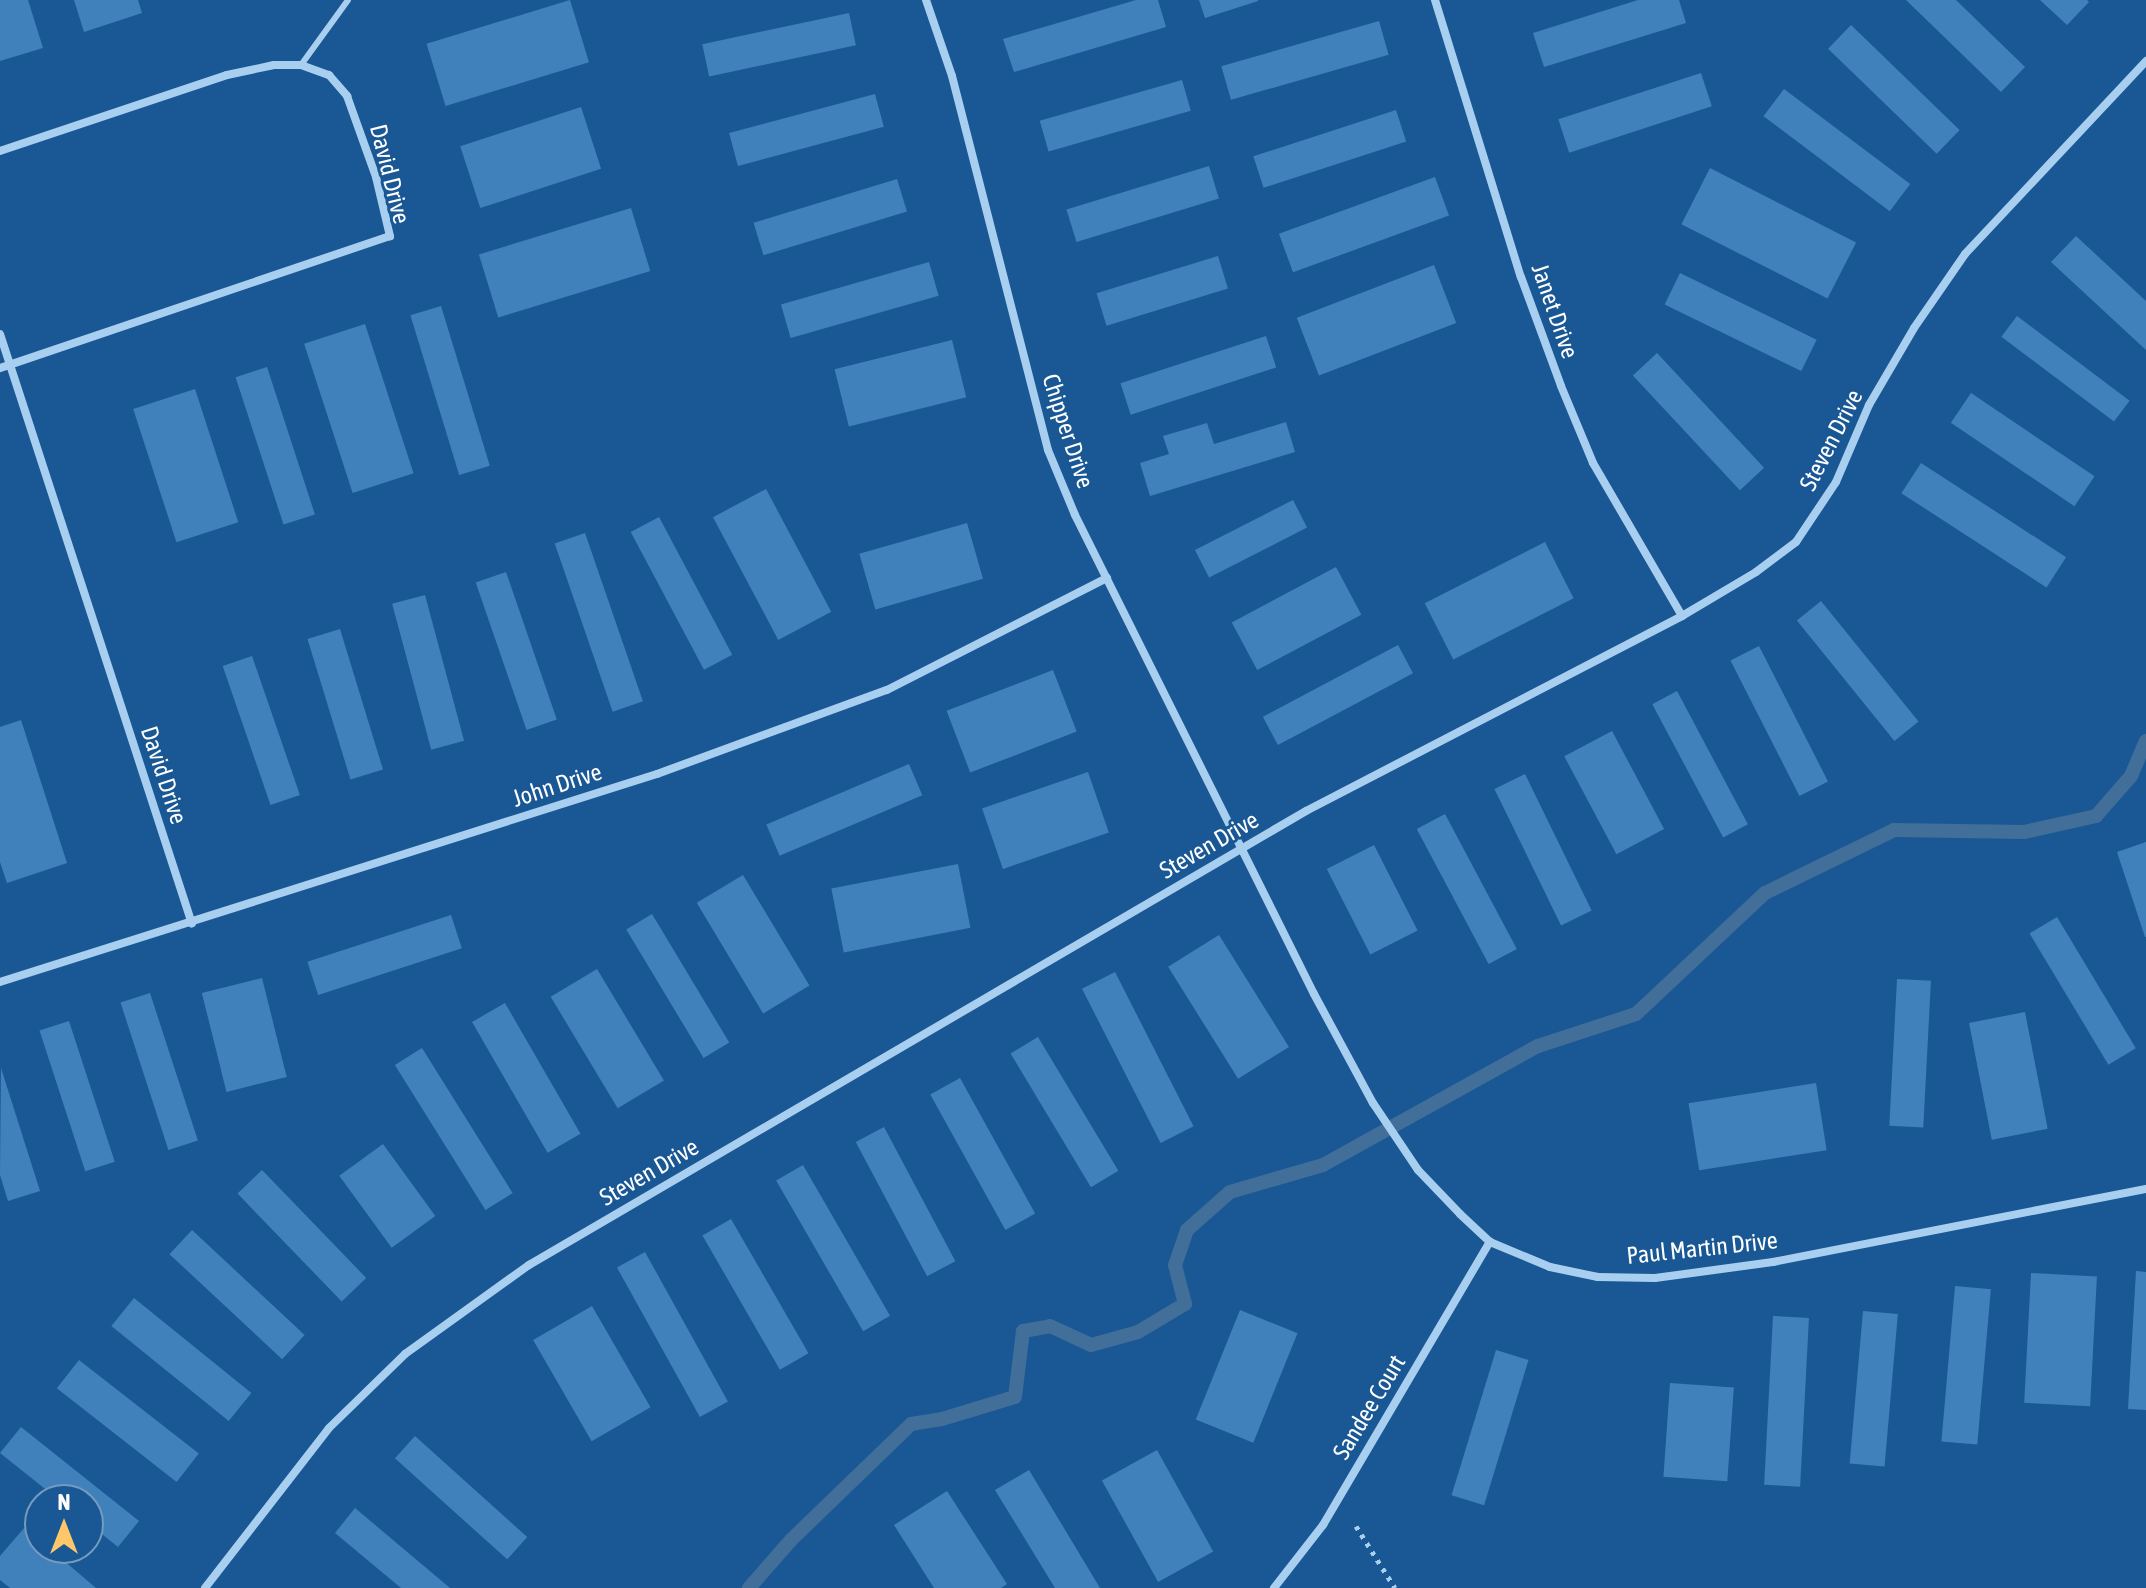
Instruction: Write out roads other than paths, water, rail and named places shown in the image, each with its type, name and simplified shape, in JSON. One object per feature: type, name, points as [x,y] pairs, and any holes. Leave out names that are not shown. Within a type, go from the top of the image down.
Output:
[{"type":"street","name":"Chipper Drive","points":[[926,0],[952,76],[1048,450],[1075,515],[1242,849]]},
{"type":"street","name":"Janet Drive","points":[[1435,0],[1521,277],[1561,386],[1593,463],[1682,616]]},
{"type":"street","name":"Steven Drive","points":[[205,1588],[329,1428],[405,1354],[529,1265],[1306,811],[1682,616],[1756,572],[1796,542],[1836,482],[1869,405],[1914,328],[1965,254],[2146,61]]},
{"type":"street","points":[[0,151],[227,75],[274,65],[301,65]]},
{"type":"street","name":"David Drive","points":[[4,367],[390,236],[376,177],[347,96],[329,75],[301,65]]},
{"type":"street","name":"David Drive","points":[[0,334],[4,367],[192,924]]},
{"type":"street","name":"John Drive","points":[[0,982],[192,924],[657,774],[887,690],[1107,578]]},
{"type":"street","name":"Paul Martin Drive","points":[[1242,849],[1373,1103],[1418,1170],[1490,1242],[1550,1267],[1598,1277],[1655,1278],[1773,1262],[2146,1189]]},
{"type":"street","name":"Sandee Court","points":[[1274,1588],[1323,1525],[1490,1242]]},
{"type":"lane","points":[[301,65],[348,0]]},
{"type":"waterway","points":[[749,1588],[791,1540],[911,1424],[942,1419],[1015,1397],[1023,1331],[1050,1326],[1091,1345],[1138,1332],[1185,1304],[1175,1265],[1187,1230],[1230,1192],[1323,1165],[1538,1046],[1636,1014],[1765,893],[1894,830],[2024,832],[2096,816],[2131,776],[2146,741]]}]
